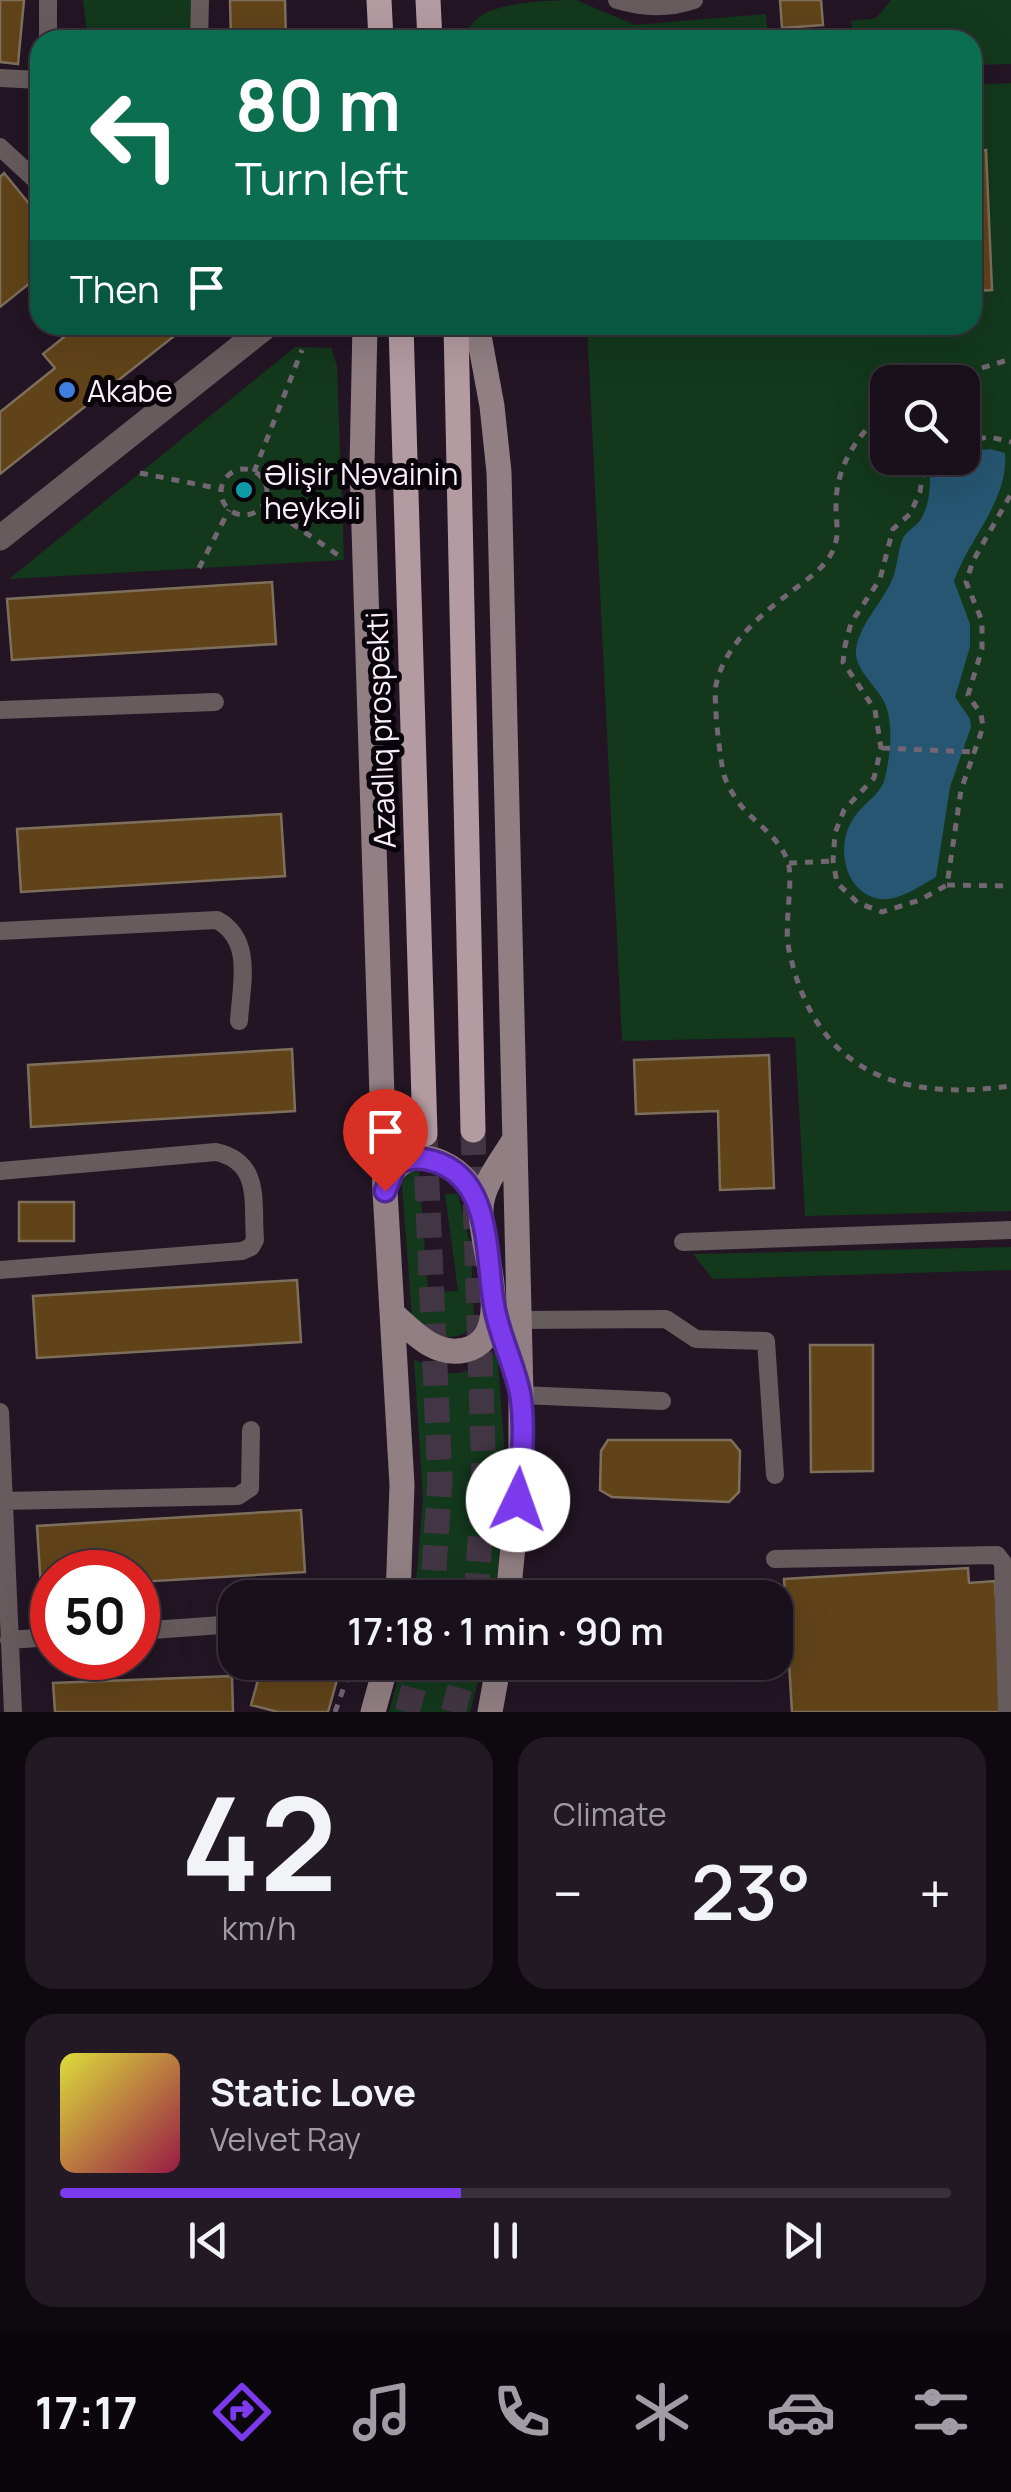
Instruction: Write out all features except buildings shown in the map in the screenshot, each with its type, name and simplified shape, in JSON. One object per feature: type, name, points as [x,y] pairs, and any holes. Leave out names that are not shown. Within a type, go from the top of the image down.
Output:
[{"type":"main road","points":[[380,0],[381,30]]},
{"type":"main road","points":[[428,0],[430,30]]},
{"type":"main road","points":[[365,335],[362,466],[385,1191],[402,1485],[400,1580]]},
{"type":"main road","name":"Azadlıq prospekti","points":[[401,335],[424,1134]]},
{"type":"main road","points":[[456,335],[473,1130]]},
{"type":"main road","points":[[478,335],[492,406],[498,472],[521,1463],[510,1580]]},
{"type":"main road","points":[[480,1208],[492,1174],[514,1142]]},
{"type":"main road","points":[[385,1191],[396,1164],[407,1159],[425,1158],[443,1164],[465,1180],[480,1208],[494,1309],[520,1395]]},
{"type":"main road","points":[[393,1314],[427,1344],[456,1352],[483,1340],[494,1309]]},
{"type":"main road","points":[[373,1712],[382,1680]]},
{"type":"main road","points":[[492,1712],[496,1680]]},
{"type":"street","points":[[0,538],[255,335]]},
{"type":"lane","points":[[48,0],[48,30]]},
{"type":"lane","points":[[199,30],[200,0]]},
{"type":"lane","points":[[617,0],[661,7],[694,0]]},
{"type":"lane","points":[[0,78],[30,80]]},
{"type":"lane","points":[[0,147],[30,175]]},
{"type":"lane","points":[[0,710],[214,702]]},
{"type":"lane","points":[[0,930],[218,920],[228,926],[243,949],[239,1021]]},
{"type":"lane","points":[[0,1171],[216,1152],[242,1162],[250,1174],[255,1240],[251,1248],[242,1251],[0,1270]]},
{"type":"lane","points":[[683,1242],[1011,1230]]},
{"type":"lane","points":[[519,1320],[666,1319],[696,1339],[766,1341],[775,1475]]},
{"type":"lane","points":[[520,1395],[662,1400]]},
{"type":"lane","points":[[0,1412],[13,1712]]},
{"type":"lane","points":[[3,1500],[238,1496],[250,1488],[251,1430]]},
{"type":"lane","points":[[775,1558],[997,1555],[1003,1563],[1008,1712]]},
{"type":"lane","points":[[160,1629],[218,1625]]},
{"type":"lane","points":[[9,1640],[30,1638]]},
{"type":"path","points":[[254,472],[302,350]]},
{"type":"path","points":[[980,371],[1011,359]]},
{"type":"path","points":[[870,426],[851,446],[837,492],[840,532],[828,560],[752,626],[726,658],[715,686],[724,777],[741,807],[772,834],[789,863],[788,948],[817,1022],[837,1050],[872,1072],[906,1086],[940,1091],[1011,1086]]},
{"type":"path","points":[[980,438],[1011,442]]},
{"type":"path","points":[[199,568],[229,510],[222,489],[224,482],[234,472],[254,472]]},
{"type":"path","points":[[229,510],[252,514],[264,504],[266,488],[254,472]]},
{"type":"path","points":[[140,473],[222,489]]},
{"type":"path","points":[[923,475],[910,514],[893,530],[880,579],[850,623],[845,646],[843,662],[876,710],[881,748],[874,778],[844,810],[835,833],[833,861],[837,883],[858,903],[882,912],[920,900],[946,885],[1011,886]]},
{"type":"path","points":[[946,885],[961,790],[983,727],[981,714],[968,695],[982,649],[982,621],[966,582],[973,561],[1011,494]]},
{"type":"path","points":[[264,504],[344,560]]},
{"type":"path","points":[[881,748],[974,752]]},
{"type":"path","points":[[789,863],[833,861]]},
{"type":"path","points":[[335,1712],[346,1680]]},
{"type":"green space","points":[[83,0],[196,0],[195,30],[87,30]]},
{"type":"green space","points":[[576,0],[635,25],[766,14],[767,30],[470,30],[479,17],[493,10]]},
{"type":"green space","points":[[891,0],[1011,0],[1011,64],[982,65],[982,30],[852,30],[851,21],[876,18]]},
{"type":"green space","points":[[1011,83],[1011,1211],[805,1216],[795,1037],[622,1041],[587,335],[982,335],[982,85]]},
{"type":"green space","points":[[295,347],[331,348],[337,366],[344,560],[9,579]]},
{"type":"green space","points":[[419,1171],[428,1292],[458,1291],[445,1194],[458,1194],[471,1248],[474,1320],[456,1336],[440,1338],[412,1317],[401,1173]]},
{"type":"green space","points":[[1011,1247],[1011,1270],[713,1279],[693,1254]]},
{"type":"green space","points":[[497,1351],[504,1442],[497,1580],[416,1580],[423,1498],[414,1359],[447,1373],[467,1371]]},
{"type":"green space","points":[[397,1680],[478,1680],[470,1712],[389,1712]]},
{"type":"water","points":[[980,450],[1005,453],[1005,470],[995,503],[954,581],[970,624],[970,647],[955,697],[971,727],[950,787],[936,877],[901,895],[880,899],[858,888],[844,855],[853,819],[883,784],[890,743],[887,709],[859,665],[856,649],[893,577],[903,538],[925,512],[930,478],[980,475]]},
{"type":"tunnel","points":[[473,1130],[484,1482],[477,1580]]},
{"type":"tunnel","points":[[425,1139],[440,1481],[433,1580]]},
{"type":"tunnel","points":[[407,1712],[416,1680]]},
{"type":"tunnel","points":[[453,1712],[462,1680]]},
{"type":"place","name":"Akabe","points":[[67,390]]},
{"type":"place","name":"Əlişir Nəvainin heykəli","points":[[244,490]]},
{"type":"route","points":[[385,1191],[396,1164],[417,1158],[443,1164],[471,1187],[480,1208],[494,1309],[520,1395],[518,1500]]}]
